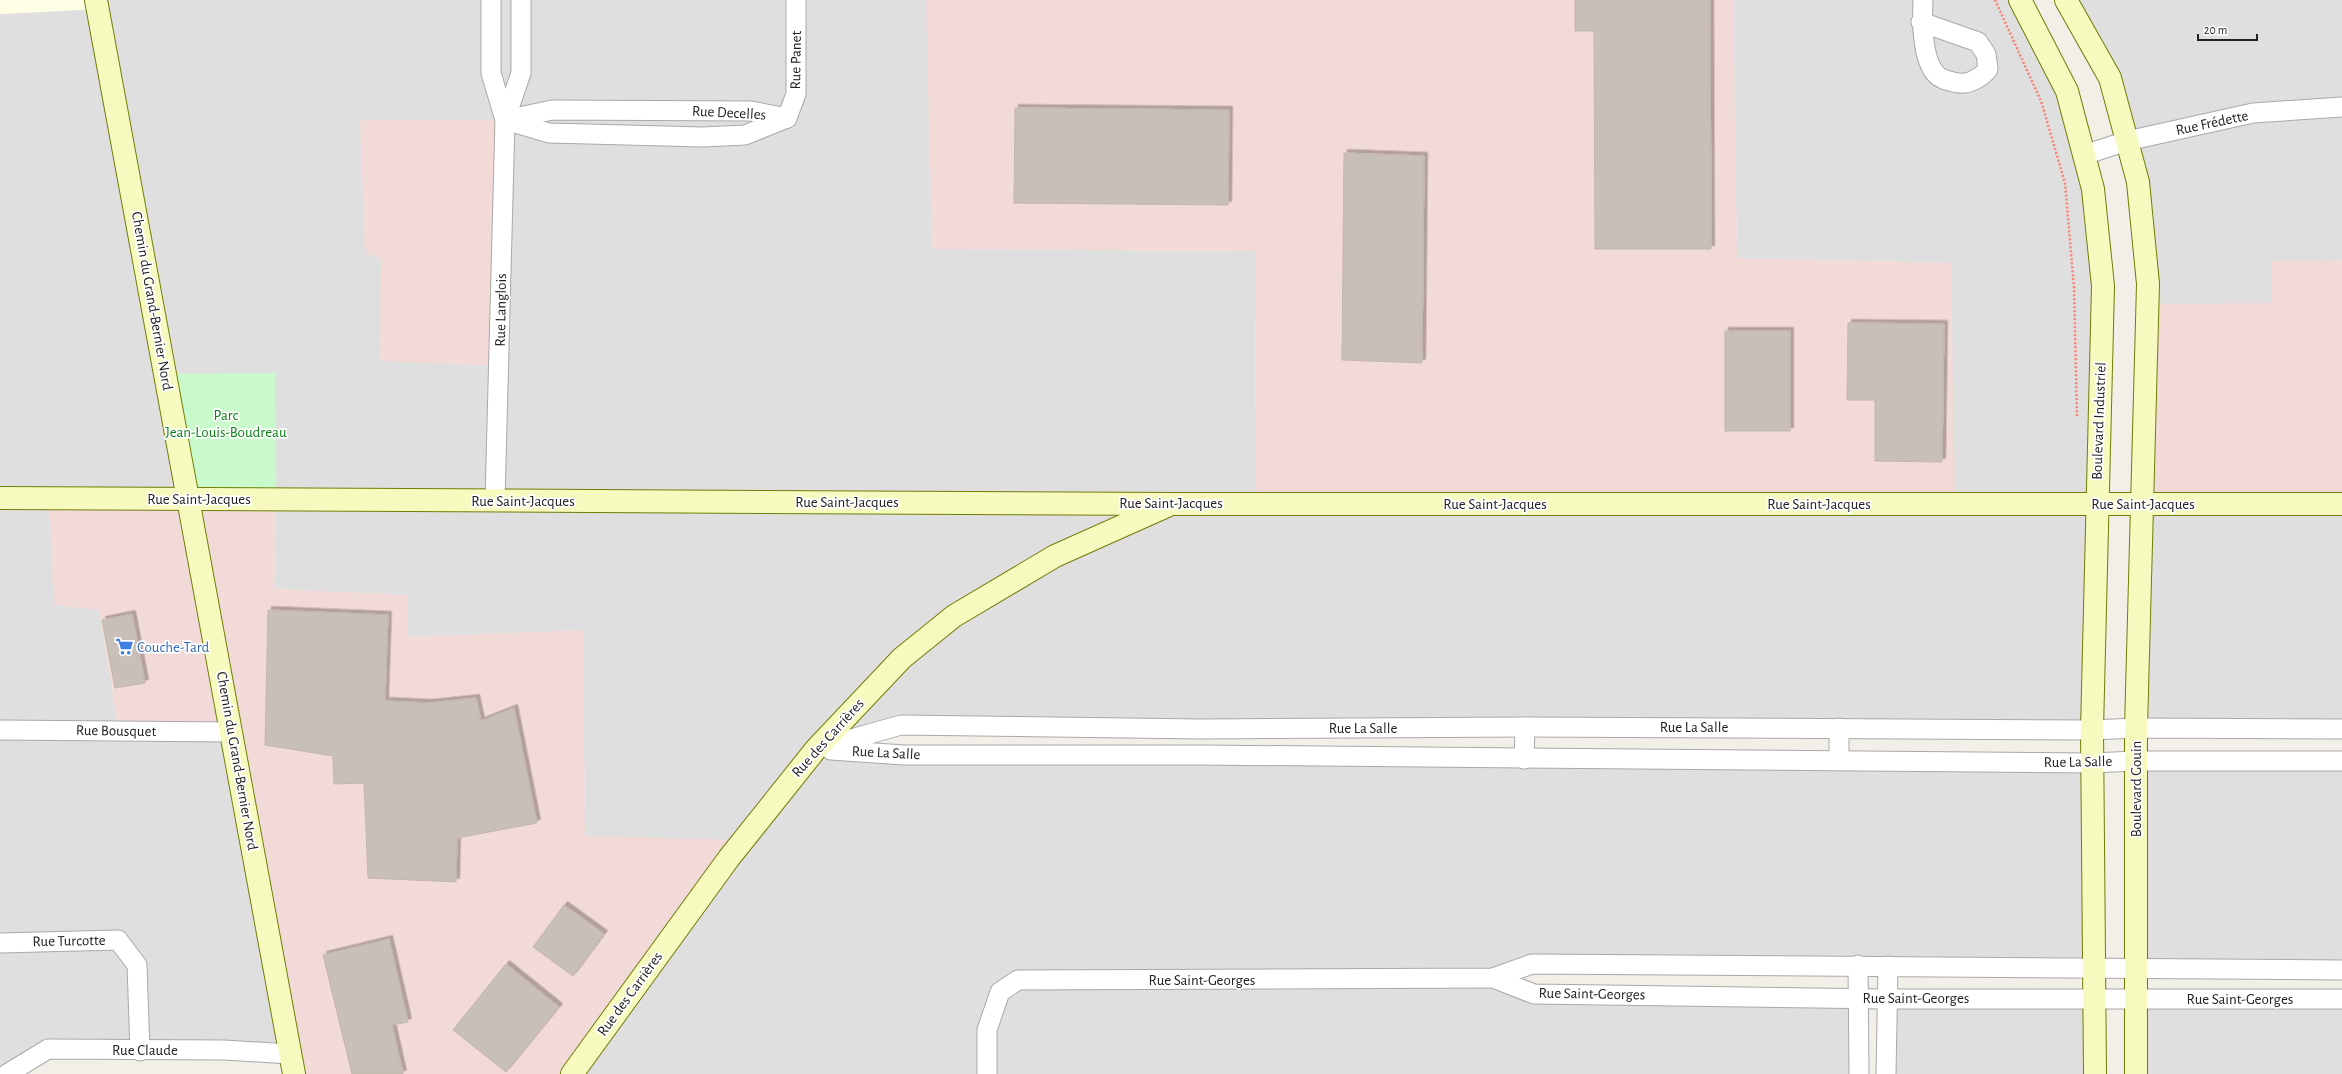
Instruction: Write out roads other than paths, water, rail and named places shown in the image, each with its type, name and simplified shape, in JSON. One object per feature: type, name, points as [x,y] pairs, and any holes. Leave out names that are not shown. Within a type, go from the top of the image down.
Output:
[{"type":"street","name":"Chemin du Grand-Bernier Nord","points":[[96,0],[292,1064]]},
{"type":"street","name":"Rue Langlois","points":[[491,0],[491,73],[505,120]]},
{"type":"street","name":"Rue Langlois","points":[[496,501],[505,120],[521,73],[521,0]]},
{"type":"street","name":"Rue Panet","points":[[787,118],[796,94],[796,0]]},
{"type":"street","points":[[1922,22],[1923,0]]},
{"type":"street","name":"Boulevard Industriel","points":[[2020,0],[2067,91],[2093,189],[2103,286],[2096,504]]},
{"type":"street","points":[[2066,0],[2110,78],[2138,182],[2148,284],[2142,504]]},
{"type":"street","name":"Rue Frédette","points":[[2084,155],[2127,141],[2253,113],[2342,107]]},
{"type":"street","name":"Rue Decelles","points":[[505,120],[552,110],[751,111],[787,118]]},
{"type":"street","name":"Rue Decelles","points":[[505,120],[549,133],[703,137],[745,135],[787,118]]},
{"type":"street","name":"Rue Saint-Jacques","points":[[0,498],[1174,504],[2342,504]]},
{"type":"street","name":"Rue des Carrières","points":[[572,1074],[729,858],[816,749],[902,658],[954,616],[1055,556],[1174,504]]},
{"type":"street","points":[[2094,1074],[2092,730],[2096,504]]},
{"type":"street","name":"Boulevard Gouin","points":[[2136,1074],[2136,728],[2142,504]]},
{"type":"street","name":"Rue La Salle","points":[[816,749],[902,725],[1201,729],[1525,727],[2092,730],[2136,728],[2342,728]]},
{"type":"street","points":[[1524,759],[1525,727]]},
{"type":"street","points":[[1839,728],[1839,760]]},
{"type":"street","points":[[1201,729],[1201,755]]},
{"type":"street","name":"Rue Bousquet","points":[[0,730],[231,732]]},
{"type":"street","name":"Rue La Salle","points":[[816,749],[904,755],[1201,755],[2092,763],[2136,761],[2342,761]]},
{"type":"street","name":"Rue Turcotte","points":[[0,943],[118,940],[137,965],[140,1051]]},
{"type":"street","name":"Rue Saint-Georges","points":[[987,1074],[987,1030],[1000,992],[1018,980],[1493,978],[1532,964],[2342,970]]},
{"type":"street","points":[[1858,966],[1857,998],[1859,1074]]},
{"type":"street","points":[[1886,1074],[1888,966]]},
{"type":"street","name":"Rue Saint-Georges","points":[[1493,978],[1534,994],[1887,999],[2342,999]]},
{"type":"street","name":"Rue Claude","points":[[7,1074],[48,1049],[140,1051],[224,1050],[292,1064]]},
{"type":"place","name":"Couche-Tard","points":[[124,647]]},
{"type":"park label","name":"Parc Jean-Louis-Boudreau","points":[[226,424]]}]
